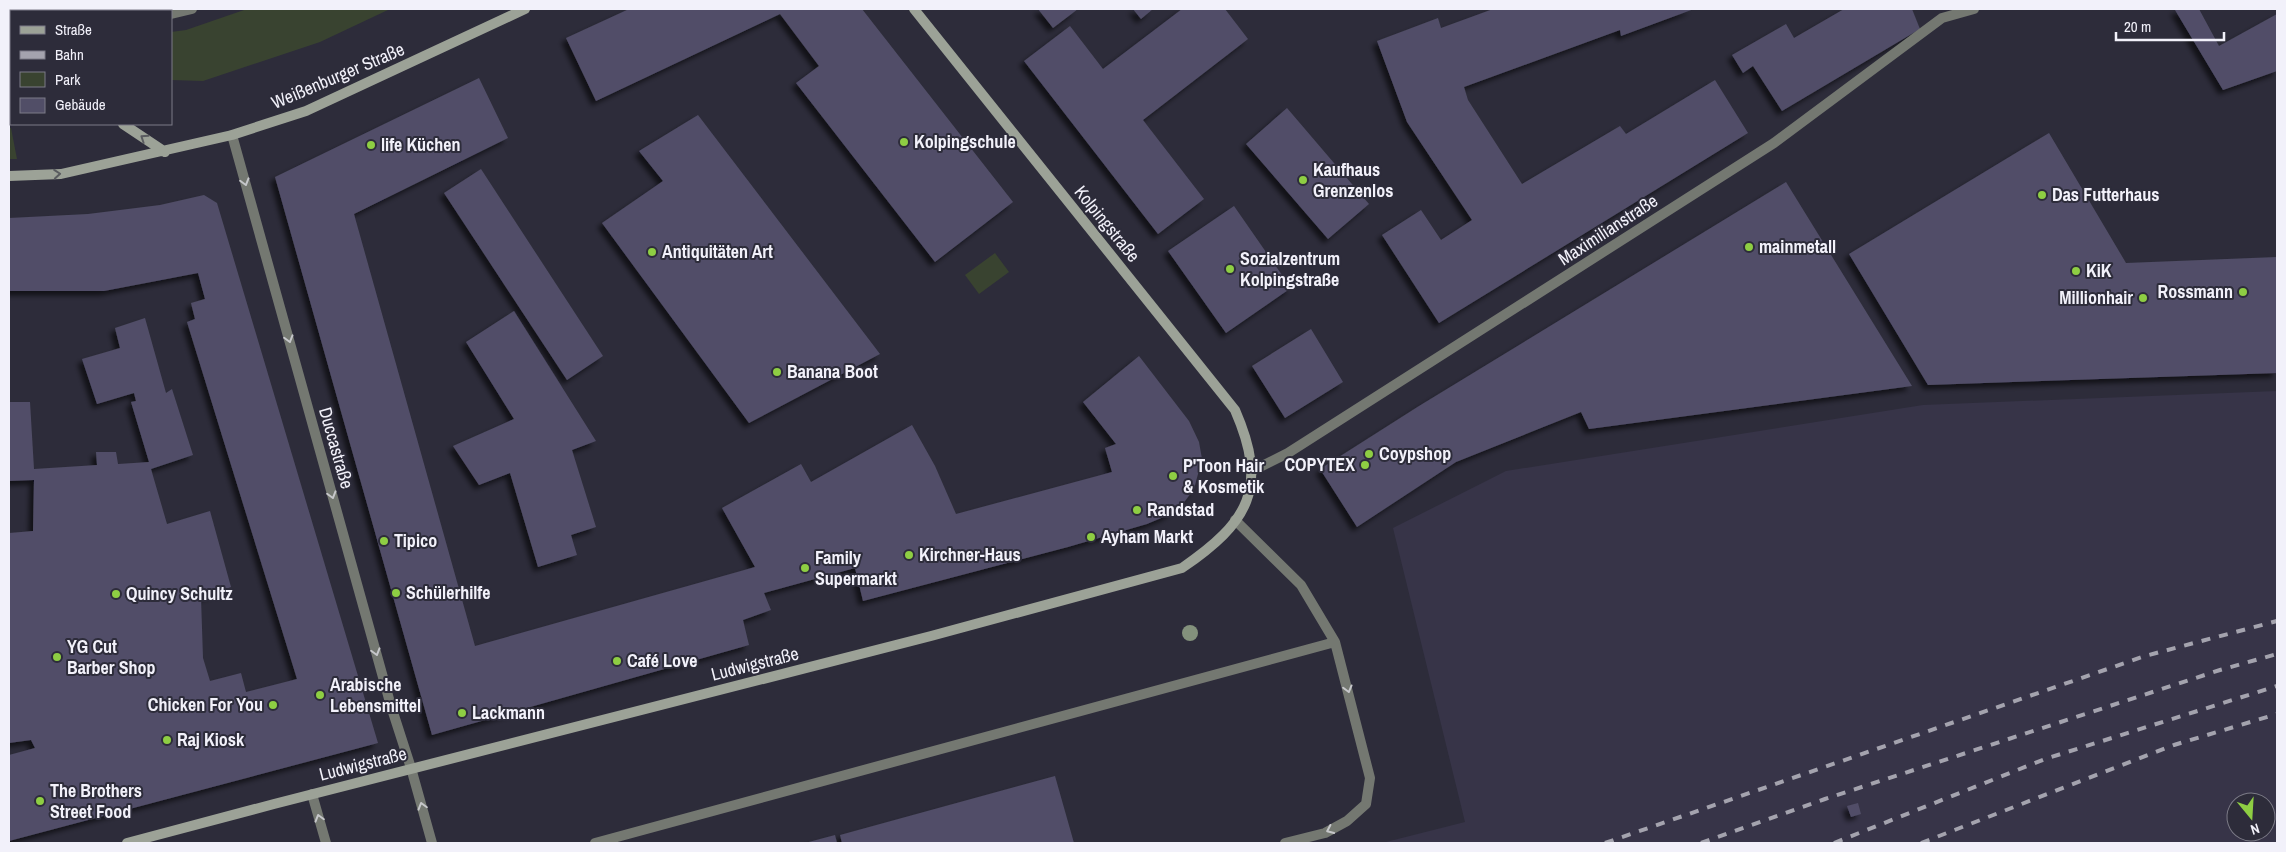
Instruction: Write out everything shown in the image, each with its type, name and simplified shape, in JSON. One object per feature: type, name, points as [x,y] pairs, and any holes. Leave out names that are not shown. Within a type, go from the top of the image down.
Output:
[{"type":"street","points":[[172,14],[192,9]]},
{"type":"street","name":"Weißenburger Straße","points":[[9,176],[61,174],[165,152],[232,135],[306,111],[525,9]]},
{"type":"street","name":"Kolpingstraße","points":[[914,9],[1235,410],[1247,438],[1252,471]]},
{"type":"street","name":"Maximilianstraße","points":[[1252,471],[1288,453],[1774,143],[1941,14],[1974,9]]},
{"type":"street","points":[[124,125],[165,152]]},
{"type":"street","name":"Duccastraße","points":[[232,135],[391,706],[432,843]]},
{"type":"street","name":"Ludwigstraße","points":[[127,843],[411,768],[921,638],[1182,568],[1213,547],[1235,520],[1247,503],[1252,471]]},
{"type":"street","points":[[1235,520],[1301,585],[1335,642],[1370,778],[1366,804],[1347,822],[1325,833],[1285,843]]},
{"type":"street","points":[[596,843],[1335,642]]},
{"type":"street","points":[[312,794],[326,843]]},
{"type":"shaded area","points":[[2277,391],[2277,843],[1382,843],[1465,822],[1393,528],[1506,471],[1923,405]]},
{"type":"green space","points":[[247,9],[390,9],[320,42],[203,81],[172,80],[172,32],[186,30]]},
{"type":"green space","points":[[9,128],[11,128],[17,159],[9,159]]},
{"type":"green space","points":[[995,253],[1009,272],[979,294],[965,275]]},
{"type":"building","points":[[43,9],[98,9],[98,10]]},
{"type":"building","name":"Kolpingschule","points":[[629,9],[862,9],[1013,202],[935,262],[796,83],[819,66],[780,14],[596,101],[566,38]]},
{"type":"building","points":[[1038,9],[1078,9],[1053,28]]},
{"type":"building","points":[[1133,9],[1153,9],[1141,19]]},
{"type":"building","points":[[1182,9],[1225,9],[1248,39],[1143,120],[1204,199],[1158,234],[1024,61],[1070,26],[1103,69]]},
{"type":"building","points":[[1493,9],[1694,9],[1621,36],[1620,30],[1464,87],[1468,100],[1522,184],[1620,126],[1626,134],[1715,80],[1748,133],[1439,323],[1382,235],[1421,210],[1441,240],[1472,220],[1407,122],[1377,41],[1438,18],[1441,28]]},
{"type":"building","points":[[1844,9],[1912,9],[1920,29],[1782,111],[1753,66],[1743,73],[1732,55],[1786,24],[1794,38]]},
{"type":"building","points":[[2199,9],[2219,46],[2277,14],[2277,71],[2223,90],[2175,10]]},
{"type":"building","points":[[479,78],[508,138],[354,214],[475,646],[755,567],[722,508],[801,464],[811,482],[912,425],[935,466],[956,514],[1112,472],[1105,448],[1116,444],[1083,402],[1139,356],[1189,421],[1199,442],[1202,459],[1194,489],[1182,505],[1166,516],[1147,524],[1068,547],[863,601],[855,568],[764,593],[771,610],[743,620],[749,645],[432,735],[275,177]]},
{"type":"building","points":[[1287,108],[1369,204],[1328,239],[1246,144]]},
{"type":"building","points":[[698,115],[880,354],[749,423],[602,223],[663,181],[639,151]]},
{"type":"building","points":[[2049,133],[2126,263],[2277,257],[2277,373],[1928,385],[1849,254]]},
{"type":"building","points":[[481,169],[603,356],[567,380],[444,193]]},
{"type":"building","points":[[1786,182],[1912,386],[1589,429],[1581,412],[1456,462],[1357,527],[1320,469],[1419,406]]},
{"type":"building","points":[[204,195],[217,203],[378,743],[9,841],[9,755],[35,748],[31,740],[9,743],[9,533],[33,531],[34,480],[9,481],[9,402],[30,402],[34,469],[97,465],[96,452],[116,452],[118,464],[149,462],[131,402],[136,401],[134,393],[97,404],[82,359],[120,348],[115,328],[145,318],[166,393],[172,389],[193,455],[151,469],[167,524],[210,511],[231,587],[201,598],[203,658],[210,681],[241,673],[246,692],[297,679],[187,322],[195,319],[191,303],[205,299],[198,273],[104,291],[9,291],[9,218],[88,214],[160,205]]},
{"type":"building","name":"Sozialzentrum Kolpingstraße","points":[[1234,206],[1291,288],[1226,333],[1168,251]]},
{"type":"building","points":[[514,311],[596,441],[572,450],[596,527],[571,535],[577,555],[538,567],[510,473],[479,485],[453,446],[514,419],[466,342]]},
{"type":"building","points":[[1311,329],[1343,382],[1285,418],[1252,366]]},
{"type":"building","points":[[1055,776],[1074,843],[842,843],[840,835]]},
{"type":"building","points":[[1858,803],[1861,814],[1851,817],[1847,806]]},
{"type":"building","points":[[835,835],[837,843],[805,843]]},
{"type":"railway","points":[[1605,843],[2145,656],[2277,621]]},
{"type":"railway","points":[[1701,843],[1825,799],[2220,670],[2277,654]]},
{"type":"railway","points":[[1834,843],[2045,759],[2277,686]]},
{"type":"railway","points":[[1921,843],[2174,745],[2277,714]]},
{"type":"place","name":"Kolpingschule","points":[[904,142]]},
{"type":"place","name":"life Küchen","points":[[371,145]]},
{"type":"place","name":"Kaufhaus Grenzenlos","points":[[1303,180]]},
{"type":"place","name":"Das Futterhaus","points":[[2042,195]]},
{"type":"place","name":"mainmetall","points":[[1749,247]]},
{"type":"place","name":"Antiquitäten Art","points":[[652,252]]},
{"type":"place","name":"Sozialzentrum Kolpingstraße","points":[[1230,269]]},
{"type":"place","name":"KiK","points":[[2076,271]]},
{"type":"place","name":"Rossmann","points":[[2243,292]]},
{"type":"place","name":"Millionhair","points":[[2143,298]]},
{"type":"place","name":"Banana Boot","points":[[777,372]]},
{"type":"place","name":"Coypshop","points":[[1369,454]]},
{"type":"place","name":"COPYTEX","points":[[1365,465]]},
{"type":"place","name":"P'Toon Hair & Kosmetik","points":[[1173,476]]},
{"type":"place","name":"Randstad","points":[[1137,510]]},
{"type":"place","name":"Ayham Markt","points":[[1091,537]]},
{"type":"place","name":"Tipico","points":[[384,541]]},
{"type":"place","name":"Kirchner-Haus","points":[[909,555]]},
{"type":"place","name":"Family Supermarkt","points":[[805,568]]},
{"type":"place","name":"Schülerhilfe","points":[[396,593]]},
{"type":"place","name":"Quincy Schultz","points":[[116,594]]},
{"type":"place","name":"YG Cut Barber Shop","points":[[57,657]]},
{"type":"place","name":"Café Love","points":[[617,661]]},
{"type":"place","name":"Arabische Lebensmittel","points":[[320,695]]},
{"type":"place","name":"Chicken For You","points":[[273,705]]},
{"type":"place","name":"Lackmann","points":[[462,713]]},
{"type":"place","name":"Raj Kiosk","points":[[167,740]]},
{"type":"place","name":"The Brothers Street Food","points":[[40,801]]}]
